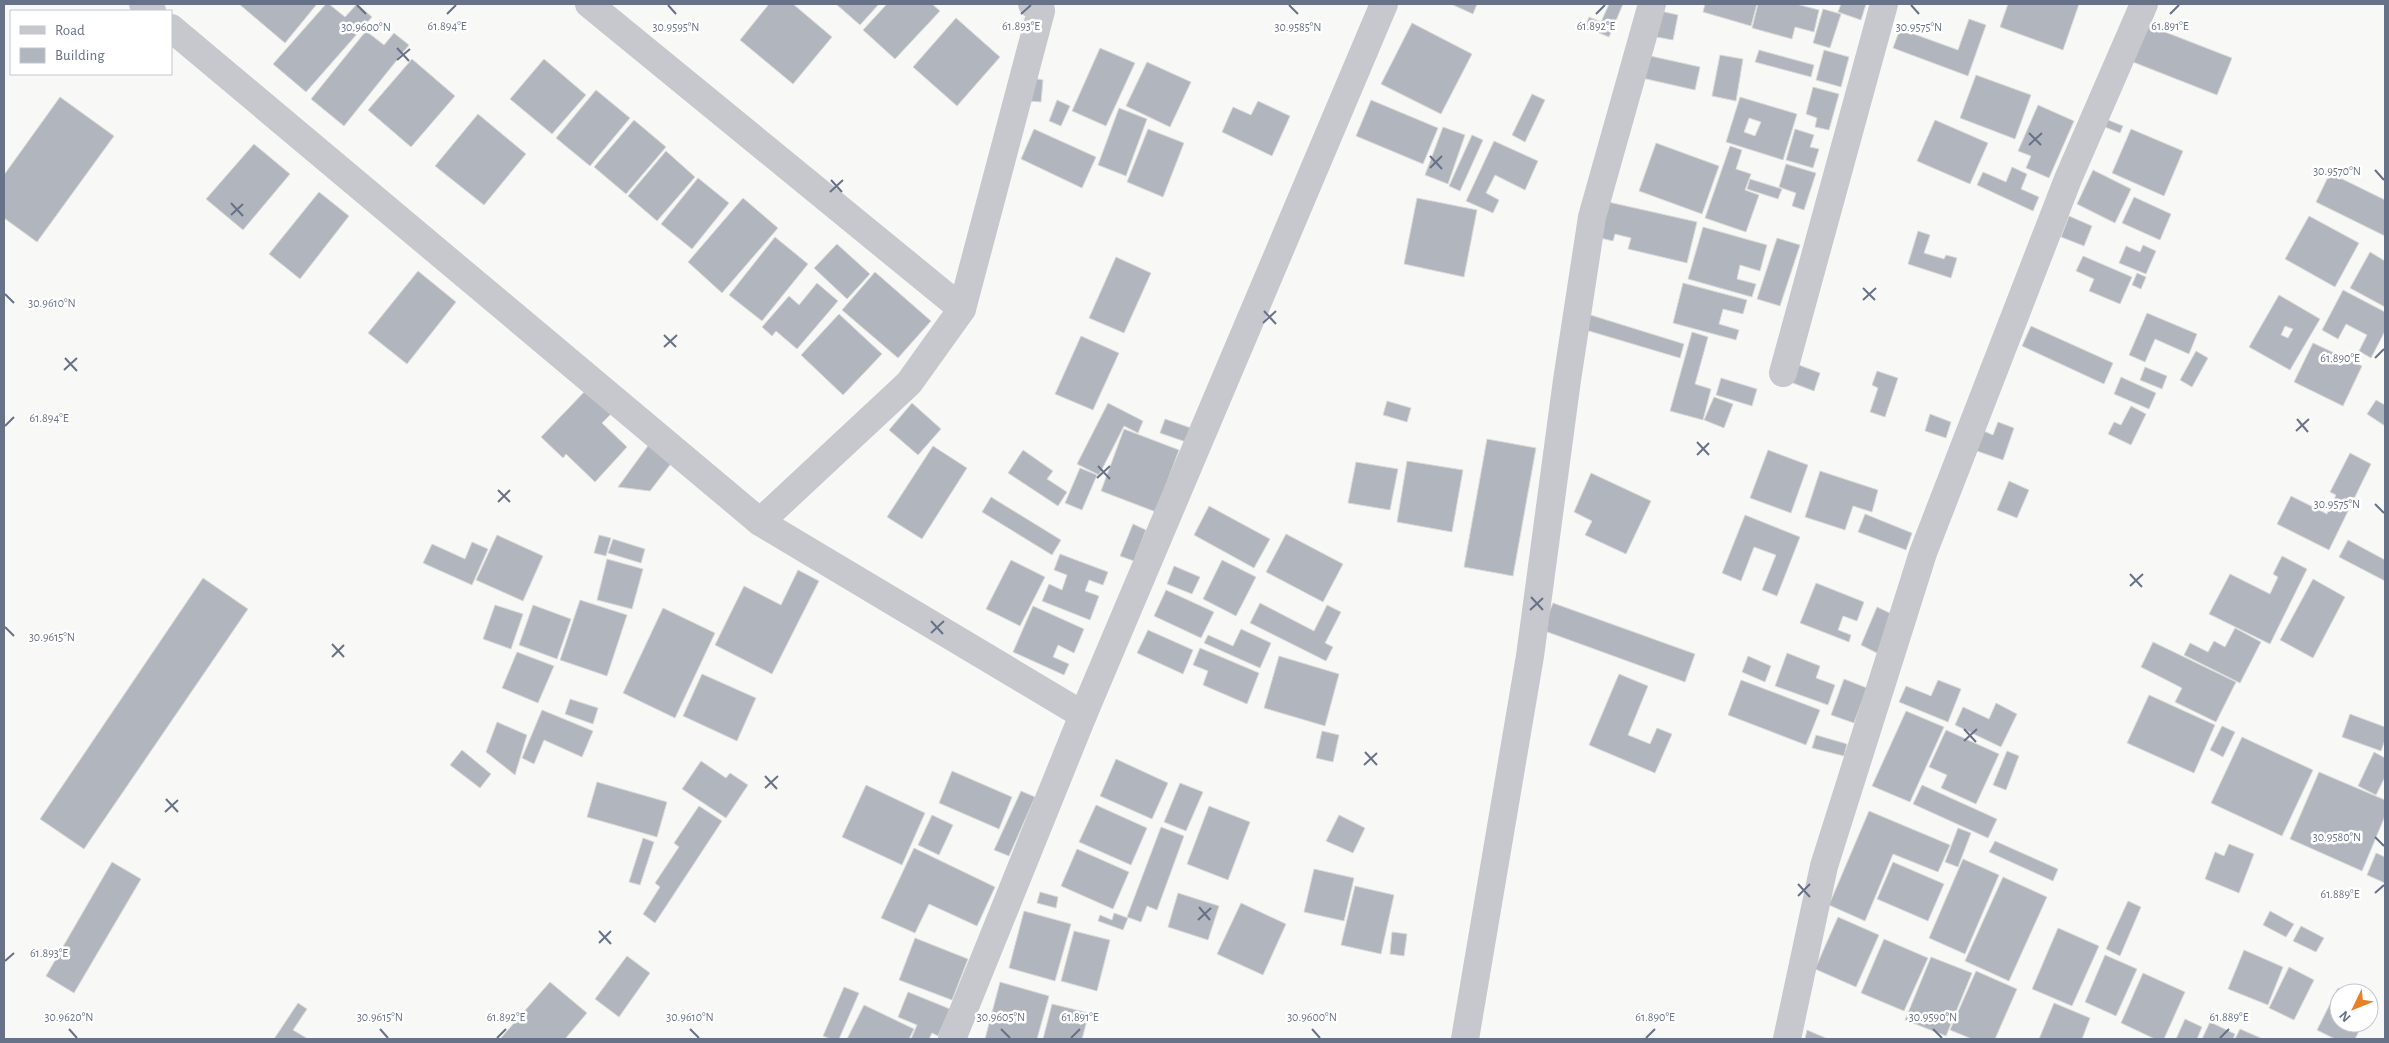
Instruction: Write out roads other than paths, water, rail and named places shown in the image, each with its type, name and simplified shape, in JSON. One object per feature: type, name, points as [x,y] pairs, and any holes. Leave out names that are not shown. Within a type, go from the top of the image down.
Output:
[{"type":"street","points":[[589,4],[962,309]]},
{"type":"street","points":[[760,522],[909,383],[962,309],[1041,11],[1032,4]]},
{"type":"street","points":[[952,1039],[1083,715],[1384,4]]},
{"type":"street","points":[[1465,1039],[1530,656],[1567,380],[1592,218],[1652,4]]},
{"type":"street","points":[[1783,373],[1884,4]]},
{"type":"street","points":[[1787,1039],[1824,866],[1923,553],[2068,179],[2144,4]]},
{"type":"street","points":[[172,29],[760,522],[1083,715]]}]
